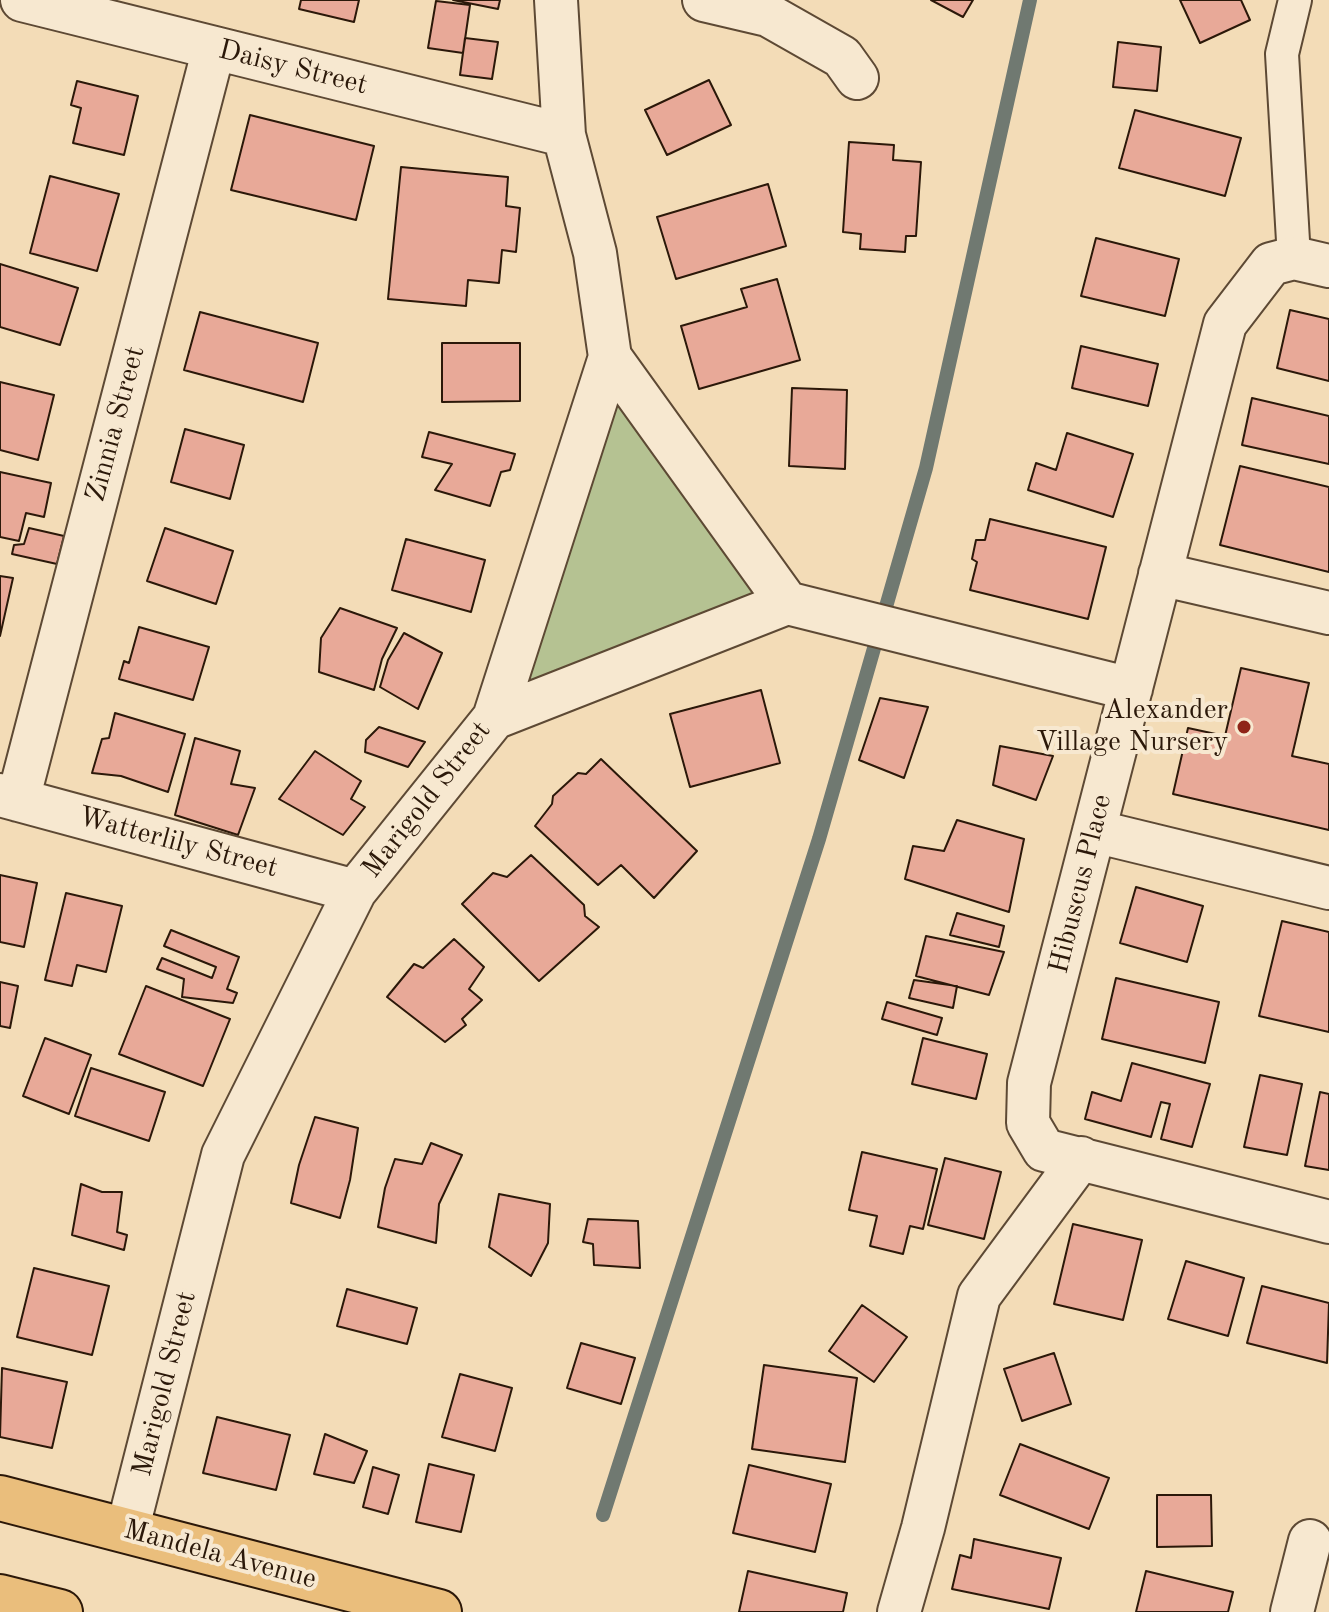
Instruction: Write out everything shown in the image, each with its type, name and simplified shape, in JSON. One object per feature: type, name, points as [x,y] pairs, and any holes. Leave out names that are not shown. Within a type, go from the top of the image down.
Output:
[{"type":"main road","name":"Mandela Avenue","points":[[0,1498],[439,1612]]},
{"type":"main road","points":[[0,1597],[60,1612]]},
{"type":"street","name":"Daisy Street","points":[[22,0],[564,135]]},
{"type":"street","name":"Marigold Street","points":[[127,1531],[223,1155],[355,891],[494,718],[610,357],[595,253],[564,135],[556,0]]},
{"type":"street","points":[[704,0],[768,15],[842,57],[857,78]]},
{"type":"street","points":[[1295,0],[1282,54],[1312,262]]},
{"type":"street","name":"Zinnia Street","points":[[9,797],[214,48]]},
{"type":"street","name":"Hibuscus Place","points":[[1312,262],[1271,264],[1225,324],[1029,1083],[1028,1123],[1044,1150],[1329,1222]]},
{"type":"street","points":[[610,357],[787,603]]},
{"type":"street","points":[[1160,574],[1329,613]]},
{"type":"street","points":[[494,718],[787,603],[1131,689]]},
{"type":"street","name":"Watterlily Street","points":[[9,797],[355,891]]},
{"type":"street","points":[[1094,831],[1329,888]]},
{"type":"street","points":[[899,1612],[923,1528],[979,1296],[1081,1158]]},
{"type":"street","points":[[1292,1612],[1310,1541]]},
{"type":"green space","points":[[616,397],[757,595],[516,693]]},
{"type":"building","points":[[301,0],[359,0],[354,22],[299,9]]},
{"type":"building","points":[[453,0],[500,0],[498,9]]},
{"type":"building","points":[[931,0],[973,0],[963,17]]},
{"type":"building","points":[[1180,0],[1241,0],[1250,20],[1200,43]]},
{"type":"building","points":[[436,1],[470,5],[463,53],[428,48]]},
{"type":"building","points":[[465,38],[498,42],[492,79],[460,75]]},
{"type":"building","points":[[1118,42],[1161,47],[1157,91],[1113,87]]},
{"type":"building","points":[[709,80],[731,125],[667,155],[645,110]]},
{"type":"building","points":[[77,81],[138,96],[124,155],[73,143],[81,108],[71,105]]},
{"type":"building","points":[[1135,110],[1241,138],[1225,196],[1119,168]]},
{"type":"building","points":[[250,115],[374,146],[356,220],[231,190]]},
{"type":"building","points":[[849,142],[894,145],[893,160],[921,162],[916,236],[906,236],[905,252],[860,249],[861,234],[843,232]]},
{"type":"building","points":[[401,167],[508,177],[506,206],[520,208],[516,252],[502,250],[499,283],[468,280],[466,306],[388,299]]},
{"type":"building","points":[[50,176],[119,194],[97,271],[30,253]]},
{"type":"building","points":[[768,184],[786,246],[676,279],[657,217]]},
{"type":"building","points":[[1096,238],[1179,259],[1165,316],[1081,296]]},
{"type":"building","points":[[0,264],[78,288],[60,345],[0,327]]},
{"type":"building","points":[[777,279],[800,360],[699,389],[681,326],[747,307],[741,289]]},
{"type":"building","points":[[1290,310],[1329,319],[1329,381],[1277,368]]},
{"type":"building","points":[[200,312],[318,343],[303,402],[184,370]]},
{"type":"building","points":[[442,343],[520,343],[520,401],[442,402]]},
{"type":"building","points":[[1081,346],[1158,364],[1148,406],[1072,388]]},
{"type":"building","points":[[0,382],[54,395],[38,460],[0,450]]},
{"type":"building","points":[[792,388],[847,390],[845,469],[789,466]]},
{"type":"building","points":[[1252,398],[1329,416],[1329,464],[1242,445]]},
{"type":"building","points":[[185,429],[244,445],[230,499],[171,482]]},
{"type":"building","points":[[429,432],[515,454],[510,470],[501,472],[490,506],[435,490],[452,464],[422,457]]},
{"type":"building","points":[[1067,433],[1133,454],[1113,517],[1028,490],[1036,463],[1056,470]]},
{"type":"building","points":[[1240,466],[1329,487],[1329,572],[1220,545]]},
{"type":"building","points":[[0,472],[51,483],[44,517],[26,513],[19,541],[0,537]]},
{"type":"building","points":[[990,519],[1106,547],[1088,619],[970,590],[977,562],[972,559],[976,540],[985,540]]},
{"type":"building","points":[[29,528],[64,536],[57,564],[12,554],[14,545],[24,544]]},
{"type":"building","points":[[165,528],[233,551],[216,604],[147,581]]},
{"type":"building","points":[[406,539],[485,560],[471,612],[392,590]]},
{"type":"building","points":[[0,576],[13,578],[0,636]]},
{"type":"building","points":[[340,608],[397,628],[382,659],[374,690],[319,672],[321,638]]},
{"type":"building","points":[[139,627],[209,647],[193,700],[119,679],[124,661],[129,663]]},
{"type":"building","points":[[404,633],[442,653],[418,709],[380,687],[388,660]]},
{"type":"building","points":[[1241,668],[1309,683],[1292,756],[1329,764],[1329,830],[1173,794],[1188,728],[1225,736]]},
{"type":"building","points":[[761,690],[780,763],[690,787],[670,714]]},
{"type":"building","points":[[880,698],[928,707],[904,778],[859,760]]},
{"type":"building","points":[[115,713],[185,734],[168,792],[121,776],[92,773],[102,739],[109,738]]},
{"type":"building","points":[[379,727],[425,742],[408,767],[365,752],[366,740]]},
{"type":"building","points":[[195,738],[240,751],[231,784],[255,788],[238,835],[175,815]]},
{"type":"building","points":[[1000,746],[1053,756],[1036,800],[993,785]]},
{"type":"building","points":[[315,751],[361,781],[351,799],[365,807],[343,835],[279,799]]},
{"type":"building","points":[[601,759],[697,851],[654,898],[621,865],[598,885],[535,826],[552,804],[553,796],[578,773],[586,774]]},
{"type":"building","points":[[957,820],[1024,839],[1009,912],[905,879],[913,846],[944,851]]},
{"type":"building","points":[[531,855],[584,905],[585,916],[599,927],[539,981],[462,904],[493,873],[507,877]]},
{"type":"building","points":[[0,875],[37,883],[24,947],[0,942]]},
{"type":"building","points":[[1136,887],[1203,906],[1187,962],[1120,943]]},
{"type":"building","points":[[66,893],[122,906],[106,972],[77,965],[72,986],[45,980]]},
{"type":"building","points":[[957,913],[1004,926],[999,947],[950,935]]},
{"type":"building","points":[[1282,921],[1329,932],[1329,1032],[1259,1016]]},
{"type":"building","points":[[171,930],[239,957],[227,989],[237,993],[233,1003],[182,997],[184,979],[157,969],[162,958],[212,978],[216,967],[164,946]]},
{"type":"building","points":[[926,936],[1004,952],[989,995],[916,976]]},
{"type":"building","points":[[454,939],[484,967],[469,989],[482,1000],[462,1019],[466,1025],[445,1042],[387,997],[414,964],[423,968]]},
{"type":"building","points":[[1116,978],[1219,1002],[1205,1063],[1102,1039]]},
{"type":"building","points":[[914,980],[957,986],[953,1008],[909,998]]},
{"type":"building","points":[[0,982],[18,986],[10,1028],[0,1026]]},
{"type":"building","points":[[146,986],[230,1019],[203,1086],[119,1054]]},
{"type":"building","points":[[887,1002],[942,1018],[937,1035],[882,1019]]},
{"type":"building","points":[[45,1038],[91,1055],[69,1114],[23,1096]]},
{"type":"building","points":[[923,1038],[987,1054],[976,1099],[912,1084]]},
{"type":"building","points":[[1132,1063],[1210,1084],[1192,1147],[1161,1139],[1170,1104],[1161,1102],[1151,1137],[1085,1119],[1092,1092],[1121,1101]]},
{"type":"building","points":[[91,1068],[165,1092],[149,1141],[75,1116]]},
{"type":"building","points":[[1260,1075],[1302,1084],[1287,1155],[1244,1147]]},
{"type":"building","points":[[1320,1092],[1329,1094],[1329,1170],[1305,1166]]},
{"type":"building","points":[[315,1117],[358,1128],[340,1218],[291,1203],[299,1165]]},
{"type":"building","points":[[431,1143],[462,1155],[439,1204],[436,1243],[378,1227],[385,1188],[395,1159],[422,1164]]},
{"type":"building","points":[[862,1152],[937,1169],[923,1229],[910,1226],[903,1254],[870,1246],[877,1216],[849,1210]]},
{"type":"building","points":[[945,1158],[1001,1172],[984,1239],[928,1225]]},
{"type":"building","points":[[81,1184],[102,1192],[122,1192],[117,1232],[127,1235],[124,1250],[72,1235]]},
{"type":"building","points":[[499,1194],[550,1204],[548,1243],[531,1276],[489,1247]]},
{"type":"building","points":[[588,1219],[638,1221],[640,1268],[594,1265],[593,1244],[583,1242]]},
{"type":"building","points":[[1073,1224],[1142,1240],[1123,1320],[1054,1304]]},
{"type":"building","points":[[1186,1261],[1244,1278],[1228,1336],[1168,1319]]},
{"type":"building","points":[[34,1268],[109,1286],[92,1355],[17,1337]]},
{"type":"building","points":[[1262,1286],[1329,1303],[1327,1363],[1247,1343]]},
{"type":"building","points":[[347,1289],[417,1308],[407,1344],[337,1326]]},
{"type":"building","points":[[862,1305],[907,1337],[874,1382],[829,1351]]},
{"type":"building","points":[[581,1343],[635,1358],[621,1404],[567,1388]]},
{"type":"building","points":[[1054,1353],[1071,1404],[1022,1421],[1004,1369]]},
{"type":"building","points":[[764,1365],[857,1378],[845,1462],[752,1449]]},
{"type":"building","points":[[2,1368],[67,1382],[52,1448],[0,1437]]},
{"type":"building","points":[[460,1374],[512,1388],[495,1451],[442,1437]]},
{"type":"building","points":[[217,1417],[290,1435],[276,1490],[203,1473]]},
{"type":"building","points":[[325,1434],[367,1451],[354,1483],[314,1474]]},
{"type":"building","points":[[1020,1444],[1109,1478],[1089,1529],[1000,1495]]},
{"type":"building","points":[[429,1464],[474,1475],[461,1532],[416,1522]]},
{"type":"building","points":[[749,1465],[831,1484],[815,1552],[733,1533]]},
{"type":"building","points":[[373,1467],[399,1475],[388,1514],[363,1507]]},
{"type":"building","points":[[1157,1495],[1211,1495],[1212,1546],[1157,1547]]},
{"type":"building","points":[[974,1539],[1061,1558],[1049,1609],[952,1589],[960,1555],[971,1558]]},
{"type":"building","points":[[748,1571],[847,1593],[843,1612],[739,1612]]},
{"type":"building","points":[[1146,1571],[1233,1592],[1228,1612],[1136,1612]]},
{"type":"waterway","points":[[603,1515],[819,839],[926,468],[1030,0]]},
{"type":"place","name":"Alexander Village Nursery","points":[[1244,727]]}]
